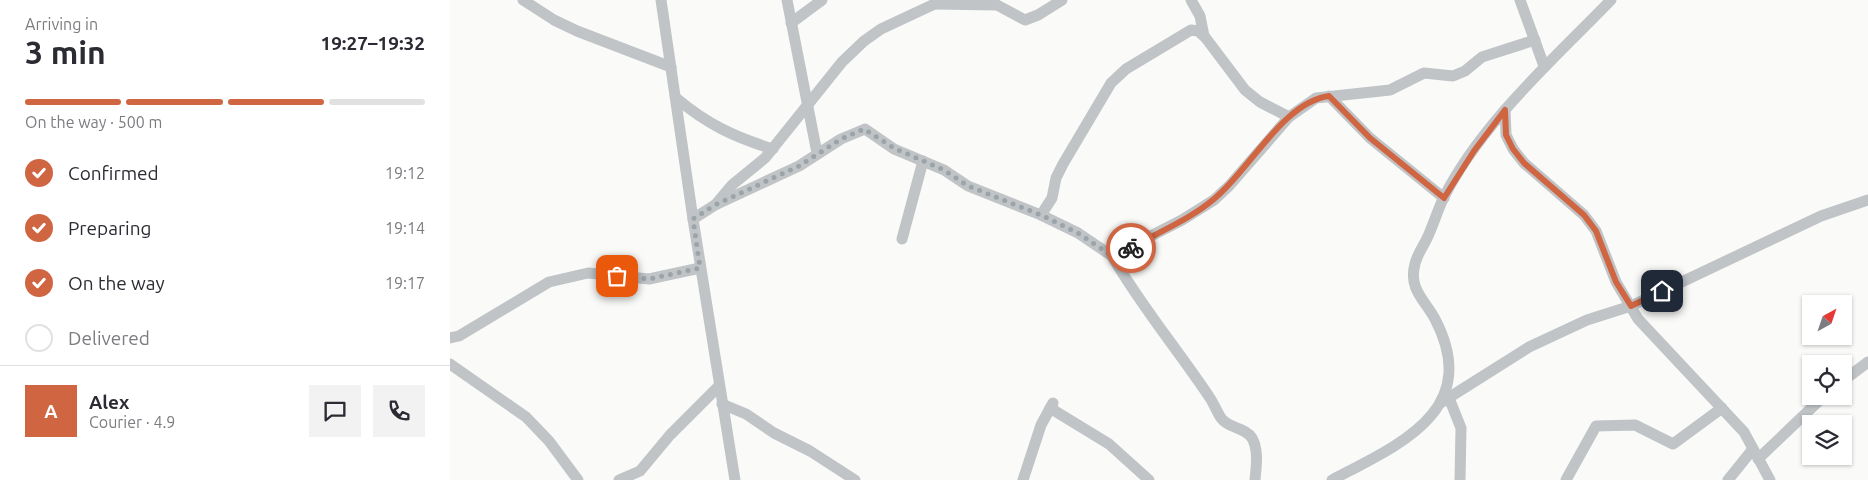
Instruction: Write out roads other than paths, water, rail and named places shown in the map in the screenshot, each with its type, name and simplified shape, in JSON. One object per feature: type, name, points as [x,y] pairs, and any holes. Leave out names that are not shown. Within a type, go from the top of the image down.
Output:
[{"type":"street","points":[[523,0],[554,20],[577,31],[671,67]]},
{"type":"street","points":[[662,0],[700,268],[735,480]]},
{"type":"street","points":[[787,0],[817,153]]},
{"type":"street","points":[[791,23],[822,0]]},
{"type":"street","points":[[715,205],[732,185],[754,169],[773,149],[842,62],[864,41],[881,29],[938,2],[997,5],[1025,20],[1038,15],[1062,0]]},
{"type":"street","points":[[1191,0],[1200,16],[1204,36]]},
{"type":"street","points":[[1520,0],[1544,66]]},
{"type":"street","points":[[1460,480],[1461,428],[1445,400],[1448,369],[1443,337],[1434,317],[1421,301],[1414,282],[1415,265],[1444,198],[1474,151],[1505,110],[1544,66],[1611,0]]},
{"type":"street","points":[[1041,215],[1052,198],[1056,178],[1063,164],[1111,83],[1126,69],[1194,29],[1204,36],[1245,90],[1260,102],[1289,118]]},
{"type":"street","points":[[1112,256],[1182,220],[1214,200],[1289,118],[1316,98],[1390,90],[1424,73],[1453,76],[1464,71],[1482,57],[1535,40]]},
{"type":"street","points":[[1329,96],[1370,138],[1444,198]]},
{"type":"street","points":[[676,98],[708,123],[725,132],[773,149]]},
{"type":"street","points":[[1505,110],[1506,135],[1513,149],[1524,163],[1584,215],[1596,231],[1616,282],[1638,319],[1676,362],[1744,432],[1770,480]]},
{"type":"street","points":[[693,219],[715,205],[799,166],[817,153],[864,129],[894,148],[944,170],[968,186],[988,196],[1041,215],[1078,233],[1112,256],[1165,337],[1211,399],[1221,418],[1228,426],[1243,430],[1252,437],[1256,454],[1256,480]]},
{"type":"street","points":[[902,239],[922,161]]},
{"type":"street","points":[[1332,480],[1398,445],[1431,418],[1445,400],[1529,347],[1587,320],[1631,306],[1821,216],[1868,200]]},
{"type":"street","points":[[450,338],[459,336],[549,282],[588,273],[649,279],[700,268]]},
{"type":"street","points":[[1852,374],[1868,362]]},
{"type":"street","points":[[450,364],[526,417],[549,441],[578,480]]},
{"type":"street","points":[[619,480],[638,475],[670,435],[719,386]]},
{"type":"street","points":[[722,404],[746,414],[774,433],[810,451],[855,480]]},
{"type":"street","points":[[1728,480],[1755,454],[1813,405]]},
{"type":"street","points":[[1023,480],[1041,426],[1051,406],[1109,444],[1148,480]]},
{"type":"street","points":[[1566,480],[1596,426],[1635,425],[1673,444],[1722,408]]}]
